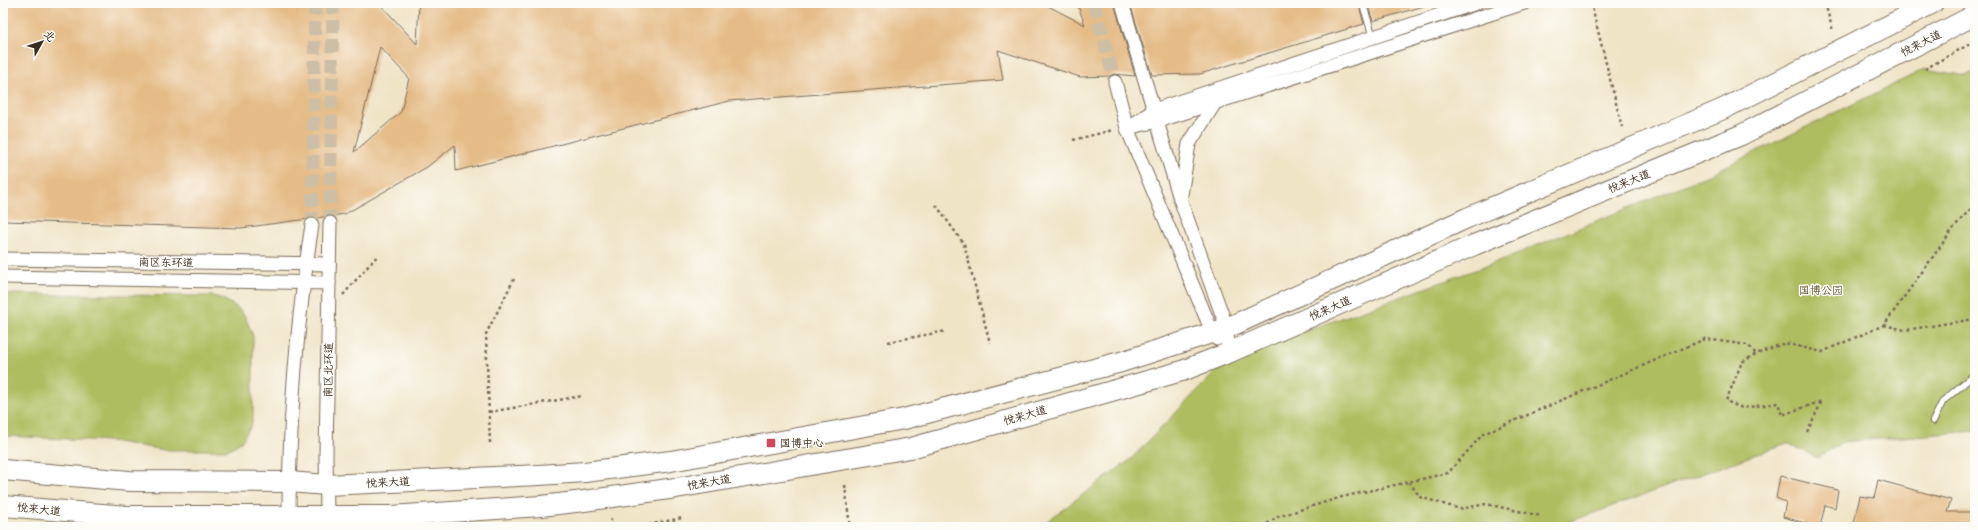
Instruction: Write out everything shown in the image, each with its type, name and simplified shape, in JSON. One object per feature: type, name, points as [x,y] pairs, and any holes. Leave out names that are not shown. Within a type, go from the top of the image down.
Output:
[{"type":"main road","name":"悦来大道","points":[[3,470],[129,481],[289,482],[327,485],[570,473],[678,459],[904,419],[1121,362],[1220,331],[1467,218],[1723,109],[1933,3]]},
{"type":"main road","name":"悦来大道","points":[[3,506],[127,516],[391,516],[541,506],[676,488],[911,448],[1182,370],[1228,353],[1474,245],[1741,135],[1975,15]]},
{"type":"street","points":[[1122,3],[1220,331],[1228,353]]},
{"type":"street","points":[[1127,128],[1373,37],[1476,3]]},
{"type":"street","points":[[1156,116],[1215,103],[1524,3]]},
{"type":"street","points":[[1115,82],[1127,128],[1220,331]]},
{"type":"street","points":[[1180,198],[1189,144],[1215,103]]},
{"type":"street","name":"南区北环道","points":[[327,516],[330,223]]},
{"type":"street","points":[[289,516],[289,453],[303,282],[312,225]]},
{"type":"street","name":"南区东环道","points":[[3,259],[329,264]]},
{"type":"street","name":"南区东环道","points":[[3,276],[329,283]]},
{"type":"lane","points":[[1364,8],[1377,50]]},
{"type":"lane","points":[[1933,421],[1943,401],[1975,374]]},
{"type":"path","points":[[1591,3],[1622,127]]},
{"type":"path","points":[[1825,3],[1833,31]]},
{"type":"path","points":[[1925,69],[1975,41]]},
{"type":"path","points":[[1073,140],[1113,130]]},
{"type":"path","points":[[1807,432],[1822,401],[1782,415],[1778,403],[1742,408],[1726,401],[1742,362],[1756,354],[1785,342],[1822,352],[1884,324],[1955,226],[1975,204]]},
{"type":"path","points":[[936,206],[964,244],[990,343]]},
{"type":"path","points":[[343,295],[377,256]]},
{"type":"path","points":[[490,443],[486,334],[514,279]]},
{"type":"path","points":[[1884,324],[1905,330],[1975,319]]},
{"type":"path","points":[[888,342],[946,331]]},
{"type":"path","points":[[1262,527],[1278,517],[1342,497],[1448,472],[1483,434],[1705,339],[1748,345],[1756,354]]},
{"type":"path","points":[[489,412],[582,396]]},
{"type":"path","points":[[1409,482],[1420,496],[1460,509],[1486,504],[1541,516]]},
{"type":"path","points":[[844,484],[850,527]]},
{"type":"path","points":[[636,527],[682,518]]},
{"type":"path","points":[[609,527],[611,519]]},
{"type":"green space","name":"国博公园","points":[[1925,69],[1966,76],[1975,71],[1975,431],[1842,442],[1818,458],[1787,443],[1555,527],[1039,527],[1131,459],[1228,359],[1489,265],[1706,176]]},
{"type":"green space","points":[[3,294],[212,296],[221,298],[238,308],[245,316],[253,336],[253,416],[251,426],[241,442],[227,450],[164,450],[111,441],[3,436]]},
{"type":"building","points":[[3,3],[379,3],[417,44],[419,3],[1045,3],[1046,5],[1085,25],[1077,3],[1114,3],[1135,76],[1113,74],[1110,76],[1080,77],[998,50],[1003,80],[729,101],[456,171],[455,145],[427,167],[345,214],[241,228],[3,221]],"holes":[[[380,47],[409,78],[401,112],[354,152]]]},
{"type":"building","points":[[1130,3],[1424,3],[1424,6],[1373,21],[1368,6],[1363,4],[1360,9],[1364,24],[1200,74],[1152,75]]},
{"type":"building","points":[[1780,476],[1838,490],[1835,508],[1825,505],[1820,527],[1783,517],[1786,502],[1776,498]]},
{"type":"building","points":[[1878,480],[1951,500],[1947,512],[1975,512],[1975,527],[1853,527],[1860,496],[1874,498]]},
{"type":"tunnel","points":[[312,225],[315,3]]},
{"type":"tunnel","points":[[330,223],[333,3]]},
{"type":"tunnel","points":[[1094,3],[1115,82]]},
{"type":"place","name":"国博中心","points":[[771,443]]}]
